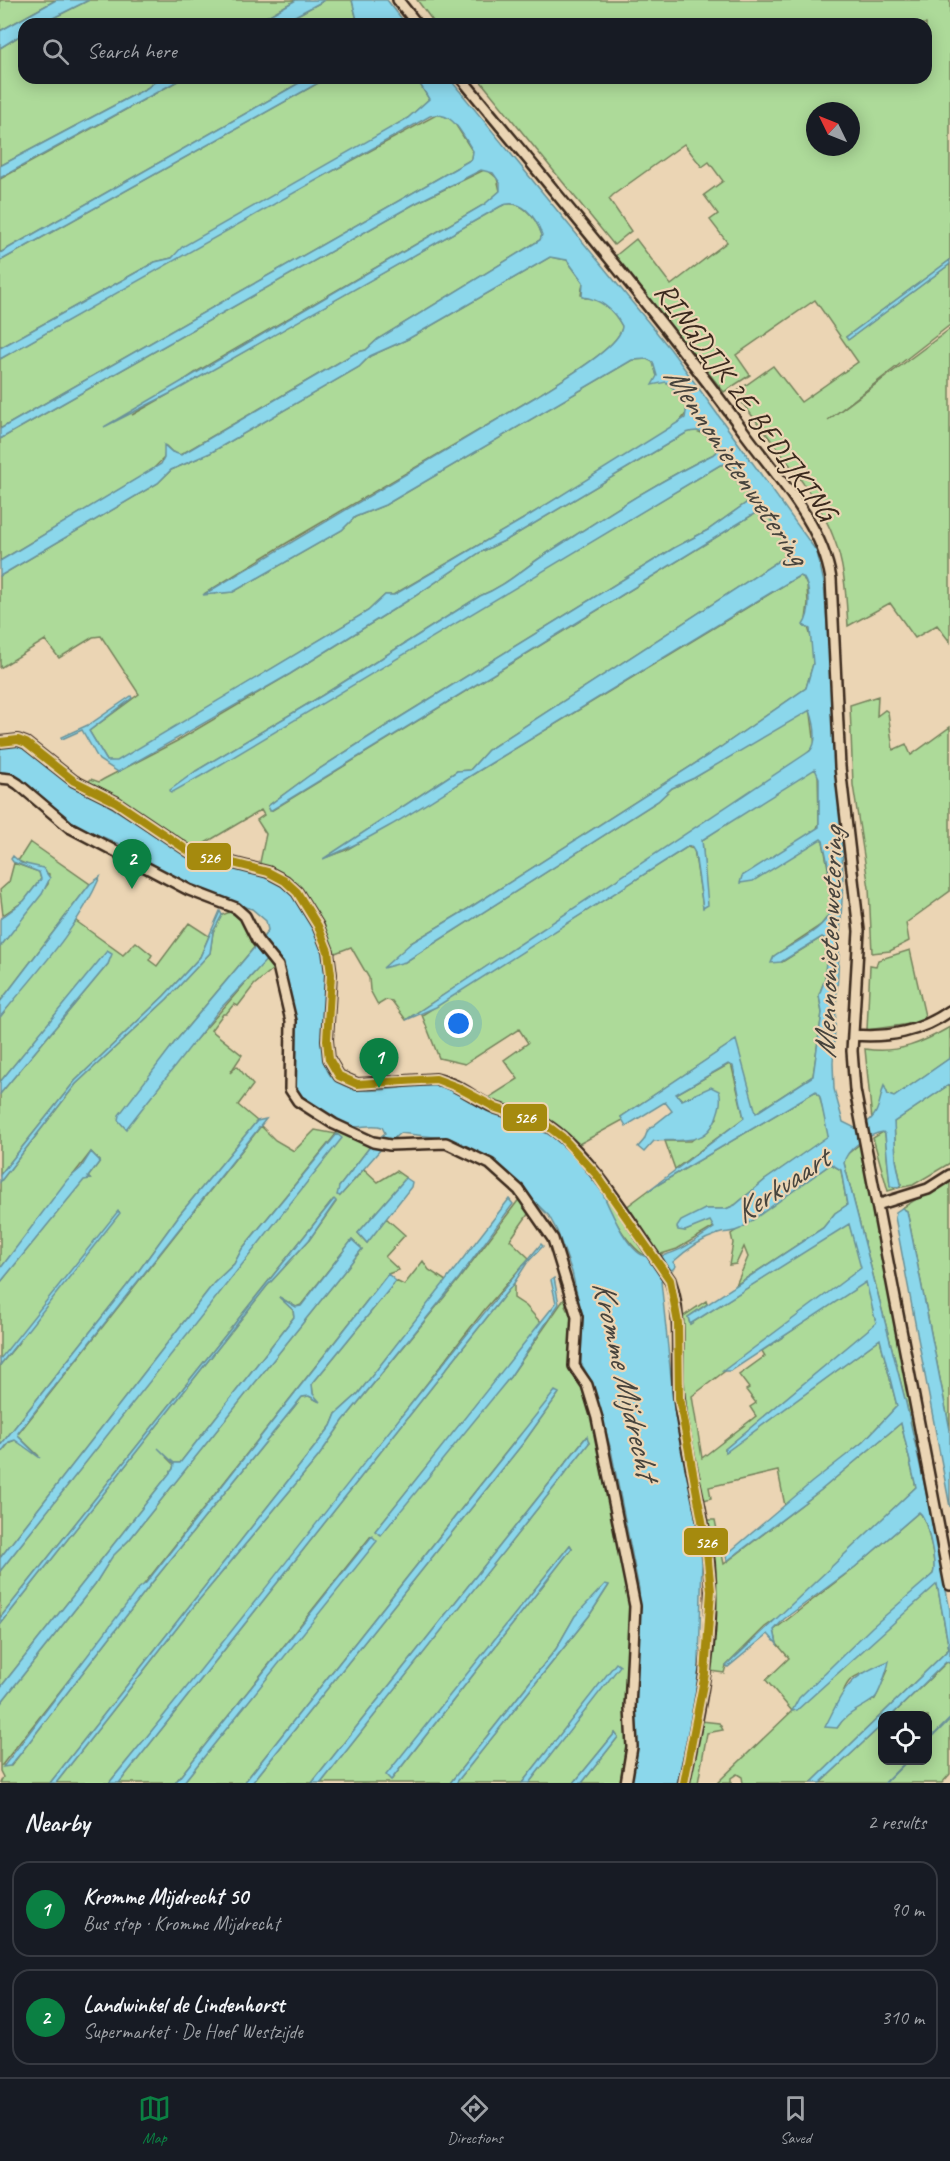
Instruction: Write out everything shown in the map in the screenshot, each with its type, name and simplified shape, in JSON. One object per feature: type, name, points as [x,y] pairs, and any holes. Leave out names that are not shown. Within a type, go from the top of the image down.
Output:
[{"type":"street","points":[[398,0],[412,18]]},
{"type":"street","name":"RINGDIJK 2E BEDIJKING","points":[[466,84],[692,360],[803,512],[825,554],[832,589],[840,767],[859,931],[853,1077],[950,1585]]},
{"type":"street","points":[[0,742],[18,740],[26,742],[74,781],[116,802],[190,852],[268,872],[285,881],[308,908],[328,951],[330,992],[327,1040],[329,1059],[339,1076],[357,1084],[436,1079],[445,1081],[491,1106],[524,1113],[545,1124],[574,1146],[670,1280],[675,1293],[679,1398],[703,1516],[709,1578],[704,1688],[684,1783]]},
{"type":"street","points":[[0,778],[10,779],[69,827],[189,890],[236,908],[245,916],[257,940],[278,966],[291,1021],[290,1089],[298,1101],[310,1111],[373,1142],[390,1145],[450,1143],[490,1164],[519,1190],[543,1221],[559,1251],[577,1317],[574,1366],[586,1385],[597,1418],[635,1606],[630,1708],[632,1747],[626,1783]]},
{"type":"street","points":[[853,1035],[881,1036],[907,1033],[923,1027],[950,1011]]},
{"type":"street","points":[[877,1205],[928,1189],[950,1175]]},
{"type":"green space","points":[[0,0],[56,0],[23,18],[18,18],[18,21],[0,31]]},
{"type":"green space","points":[[89,0],[296,0],[264,18],[53,18]]},
{"type":"green space","points":[[325,0],[352,0],[356,18],[291,18]]},
{"type":"green space","points":[[417,0],[950,0],[950,260],[846,337],[849,339],[950,264],[950,325],[828,420],[950,329],[950,642],[937,625],[915,638],[890,603],[848,626],[840,558],[825,519],[789,463],[735,393],[773,366],[801,402],[858,362],[815,300],[736,355],[750,375],[724,392],[614,257],[636,239],[671,285],[727,242],[710,220],[718,214],[704,195],[723,181],[709,162],[702,167],[684,144],[613,195],[609,199],[631,231],[614,245],[483,84],[932,84],[932,18],[430,18]]},
{"type":"green space","points":[[18,37],[18,84],[152,84],[0,166],[0,48]]},
{"type":"green space","points":[[172,84],[297,84],[0,253],[0,179]]},
{"type":"green space","points":[[316,84],[420,84],[429,99],[408,118],[172,258],[155,262],[0,348],[0,261]]},
{"type":"green space","points":[[438,114],[452,119],[473,152],[472,159],[0,429],[0,359],[257,212]]},
{"type":"green space","points":[[486,169],[497,178],[500,191],[485,204],[198,371],[132,415],[501,206],[515,204],[526,210],[539,228],[542,235],[540,240],[378,339],[366,350],[355,353],[180,455],[172,452],[166,446],[164,458],[152,470],[0,561],[0,439],[416,203]]},
{"type":"green space","points":[[550,257],[567,260],[583,282],[581,295],[607,306],[616,316],[622,326],[619,335],[611,344],[586,364],[537,396],[204,594],[233,592],[342,530],[355,517],[385,505],[632,360],[647,359],[653,362],[657,376],[680,395],[688,411],[678,424],[525,518],[393,595],[385,595],[368,611],[117,762],[107,761],[89,731],[139,694],[101,636],[93,637],[59,658],[45,640],[0,668],[0,576],[158,483],[171,470],[210,453],[359,367],[370,356],[408,339]]},
{"type":"green space","points":[[694,430],[714,438],[719,449],[716,453],[629,501],[498,587],[196,771],[171,792],[720,465],[730,463],[735,467],[738,484],[751,497],[749,501],[708,530],[674,548],[386,726],[310,775],[268,806],[271,811],[757,512],[765,513],[776,527],[788,554],[783,558],[488,750],[470,770],[457,771],[327,857],[346,850],[424,804],[799,576],[803,577],[807,586],[806,620],[813,644],[813,664],[806,688],[721,747],[411,943],[405,962],[658,801],[672,788],[694,778],[806,710],[810,710],[815,746],[801,759],[406,1020],[392,1001],[386,1000],[378,1005],[370,990],[369,978],[351,947],[330,955],[304,895],[259,867],[266,834],[257,820],[264,815],[261,810],[195,849],[121,800],[87,783],[91,779],[99,782],[177,741],[290,674],[479,553],[508,539]]},
{"type":"green space","points":[[878,696],[877,716],[885,710],[888,712],[893,750],[906,744],[911,755],[950,727],[950,891],[906,923],[909,941],[890,951],[872,953],[869,888],[853,785],[850,705]]},
{"type":"green space","points":[[812,768],[818,770],[819,823],[816,831],[823,841],[831,906],[828,916],[821,925],[774,956],[782,962],[822,937],[827,940],[825,979],[819,995],[822,1013],[813,1076],[756,1113],[753,1110],[735,1041],[621,1117],[623,1120],[579,1144],[546,1119],[513,1106],[485,1100],[518,1079],[504,1060],[528,1043],[519,1029],[465,1064],[439,1058],[422,1015],[687,847],[694,849],[703,907],[707,904],[702,840]]},
{"type":"green space","points":[[30,842],[90,884],[0,1002],[0,947],[48,884],[49,874],[18,861]]},
{"type":"green space","points":[[14,863],[39,872],[41,879],[24,901],[3,915],[0,890],[9,882]]},
{"type":"green space","points":[[230,912],[244,920],[250,936],[257,944],[175,1042],[118,1120],[198,1037],[269,956],[273,969],[254,985],[238,1006],[234,1004],[226,1014],[223,1014],[211,1030],[242,1055],[230,1073],[237,1066],[253,1085],[238,1105],[257,1121],[180,1214],[140,1269],[0,1446],[0,1365],[19,1342],[0,1359],[0,1283],[84,1179],[90,1179],[88,1177],[100,1161],[91,1152],[0,1269],[0,1182],[76,1084],[167,999],[210,953],[213,932],[222,915]]},
{"type":"green space","points":[[76,921],[123,955],[136,942],[152,955],[149,960],[157,966],[189,923],[209,936],[200,957],[164,996],[75,1081],[0,1175],[0,1094],[108,964],[111,954],[107,952],[0,1082],[0,1017]]},
{"type":"green space","points":[[910,950],[925,1016],[924,1022],[867,1030],[870,965],[876,966],[878,960]]},
{"type":"green space","points":[[950,1027],[950,1058],[894,1097],[888,1095],[884,1086],[878,1111],[872,1120],[865,1049],[888,1050],[909,1046]]},
{"type":"green space","points":[[731,1063],[744,1118],[675,1169],[665,1141],[691,1141],[717,1118],[703,1091],[682,1100],[676,1094]]},
{"type":"green space","points":[[950,1084],[950,1163],[913,1185],[898,1188],[901,1184],[896,1160],[894,1122]]},
{"type":"green space","points":[[816,1091],[820,1097],[829,1136],[765,1180],[735,1205],[726,1209],[705,1209],[681,1229],[685,1231],[710,1220],[714,1227],[677,1249],[658,1255],[625,1208],[649,1190]]},
{"type":"green space","points":[[261,1126],[275,1140],[294,1151],[315,1130],[336,1134],[242,1249],[234,1264],[214,1283],[0,1558],[0,1454],[10,1442],[15,1440],[39,1456],[18,1434]]},
{"type":"green space","points":[[338,1129],[372,1144],[339,1187],[340,1196],[364,1169],[378,1182],[396,1171],[406,1178],[358,1233],[367,1243],[386,1218],[405,1235],[385,1257],[399,1270],[388,1274],[2,1765],[11,1766],[150,1585],[302,1397],[309,1396],[318,1401],[313,1394],[312,1384],[396,1281],[404,1285],[423,1261],[429,1270],[446,1281],[358,1394],[336,1414],[331,1426],[50,1783],[0,1783],[3,1777],[0,1771],[0,1704],[95,1584],[112,1556],[129,1540],[362,1249],[352,1240],[301,1305],[296,1307],[279,1297],[293,1310],[294,1317],[180,1463],[174,1463],[166,1457],[174,1465],[173,1469],[0,1688],[0,1625],[267,1286],[309,1240],[336,1202],[333,1200],[0,1618],[0,1571],[341,1138],[336,1134]]},
{"type":"green space","points":[[883,1132],[890,1185],[895,1189],[888,1191],[873,1138]]},
{"type":"green space","points":[[861,1143],[925,1487],[906,1403],[844,1163],[845,1156]]},
{"type":"green space","points":[[831,1164],[841,1170],[847,1205],[835,1213],[823,1228],[736,1285],[748,1257],[744,1247],[736,1264],[729,1265],[733,1243],[731,1234]]},
{"type":"green space","points":[[950,1178],[950,1430],[907,1211],[902,1208]]},
{"type":"green space","points":[[600,1186],[650,1258],[642,1254],[626,1238],[607,1205]]},
{"type":"green space","points":[[520,1198],[531,1210],[510,1240],[529,1258],[485,1309],[230,1636],[109,1783],[56,1783],[198,1601],[318,1457],[343,1421],[459,1279]]},
{"type":"green space","points":[[849,1223],[862,1268],[692,1396],[702,1458],[756,1416],[750,1407],[756,1403],[746,1390],[749,1388],[739,1375],[765,1356],[762,1351],[866,1281],[877,1323],[725,1449],[725,1452],[880,1339],[897,1406],[863,1442],[785,1506],[778,1471],[709,1487],[711,1498],[704,1500],[681,1388],[681,1318],[706,1301],[707,1304],[688,1317],[690,1324]]},
{"type":"green space","points":[[514,1283],[514,1298],[526,1306],[541,1323],[375,1531],[510,1377],[569,1292],[570,1299],[565,1306],[567,1310],[572,1309],[574,1315],[571,1366],[585,1389],[598,1431],[631,1587],[632,1730],[625,1783],[582,1783],[618,1737],[615,1733],[574,1783],[529,1783],[619,1666],[616,1664],[522,1783],[456,1783],[589,1616],[609,1585],[575,1616],[556,1649],[450,1783],[321,1783],[589,1443],[586,1437],[312,1783],[252,1783],[524,1442],[559,1393],[515,1441],[244,1783],[183,1783],[376,1541],[371,1536],[175,1783],[119,1783]],"holes":[[[570,1545],[572,1548],[392,1779],[387,1775]]]},
{"type":"green space","points":[[901,1423],[916,1487],[782,1615],[765,1627],[726,1666],[724,1673],[710,1671],[714,1568],[707,1520],[715,1520],[724,1564],[821,1490]]},
{"type":"green space","points":[[919,1512],[928,1531],[933,1574],[793,1711],[937,1583],[949,1649],[885,1711],[878,1711],[878,1718],[811,1783],[743,1783],[742,1777],[737,1774],[731,1778],[731,1783],[717,1783],[792,1711],[766,1680],[789,1658],[777,1644],[774,1630],[855,1567]],"holes":[[[888,1670],[875,1699],[846,1715],[837,1728],[843,1692],[847,1684],[861,1674]]]},
{"type":"green space","points":[[947,1662],[950,1663],[950,1774],[942,1783],[820,1783],[878,1729],[878,1765],[932,1765],[932,1711],[896,1711]]},
{"type":"green space","points":[[701,1721],[719,1723],[723,1730],[707,1733],[698,1783],[688,1783]]},
{"type":"water","points":[[56,0],[89,0],[53,18],[23,18]]},
{"type":"water","points":[[296,0],[325,0],[291,18],[264,18]]},
{"type":"water","points":[[352,0],[387,0],[401,18],[356,18]]},
{"type":"water","points":[[18,21],[18,37],[0,48],[0,31]]},
{"type":"water","points":[[152,84],[172,84],[0,178],[0,166]]},
{"type":"water","points":[[297,84],[316,84],[0,261],[0,253]]},
{"type":"water","points":[[420,84],[454,84],[671,350],[817,552],[824,583],[841,812],[843,882],[833,1063],[834,1089],[843,1122],[857,1129],[874,1116],[884,1085],[888,1095],[894,1097],[950,1058],[950,1084],[894,1122],[896,1160],[901,1184],[898,1188],[890,1186],[883,1132],[859,1143],[849,1153],[844,1163],[906,1403],[925,1487],[950,1610],[950,1663],[946,1662],[896,1711],[885,1711],[949,1649],[937,1584],[797,1710],[792,1711],[799,1698],[872,1627],[933,1574],[934,1561],[930,1541],[919,1512],[855,1567],[784,1619],[774,1630],[777,1644],[768,1634],[728,1667],[726,1666],[916,1487],[901,1423],[821,1490],[727,1561],[726,1555],[863,1442],[897,1406],[880,1339],[726,1452],[725,1449],[876,1323],[866,1282],[731,1371],[723,1371],[861,1268],[849,1224],[690,1324],[688,1317],[823,1228],[835,1213],[847,1205],[841,1170],[831,1164],[740,1229],[712,1236],[694,1246],[673,1262],[676,1266],[661,1281],[675,1415],[690,1483],[702,1561],[698,1694],[677,1783],[631,1783],[637,1750],[635,1689],[639,1589],[611,1450],[592,1383],[581,1363],[582,1317],[572,1272],[549,1216],[496,1163],[451,1139],[400,1133],[381,1149],[340,1196],[337,1195],[339,1187],[372,1144],[385,1133],[382,1127],[352,1127],[334,1120],[307,1102],[296,1091],[292,1070],[296,1026],[281,964],[274,952],[219,1010],[126,1129],[118,1120],[119,1115],[175,1042],[264,936],[268,930],[266,921],[252,909],[197,892],[149,866],[119,844],[73,824],[16,777],[0,773],[0,745],[18,746],[33,753],[87,792],[184,853],[260,875],[283,887],[301,905],[308,916],[323,953],[327,989],[323,1056],[331,1076],[354,1089],[442,1087],[489,1111],[548,1134],[570,1150],[590,1170],[626,1239],[641,1255],[658,1257],[667,1255],[692,1243],[714,1228],[710,1221],[685,1231],[678,1230],[677,1227],[681,1221],[705,1209],[726,1209],[735,1205],[765,1180],[828,1136],[820,1097],[816,1091],[649,1190],[744,1118],[733,1066],[728,1064],[676,1094],[682,1100],[711,1087],[719,1091],[720,1106],[713,1125],[700,1137],[654,1141],[644,1152],[638,1147],[648,1130],[672,1111],[665,1102],[626,1126],[621,1117],[736,1040],[756,1113],[813,1076],[822,1013],[819,995],[825,979],[827,940],[822,937],[781,962],[771,963],[774,956],[818,928],[831,909],[829,868],[823,841],[821,839],[753,881],[740,883],[742,876],[819,827],[819,778],[815,769],[702,840],[708,905],[703,908],[695,853],[691,846],[687,847],[436,1007],[406,1020],[810,751],[815,737],[810,710],[694,778],[672,788],[658,801],[405,962],[383,968],[411,943],[721,747],[806,688],[813,664],[810,629],[803,625],[808,614],[809,601],[808,587],[803,577],[799,576],[391,825],[323,859],[457,771],[470,770],[488,750],[783,558],[788,554],[785,543],[765,513],[757,512],[270,811],[268,806],[310,775],[386,726],[674,548],[708,530],[749,501],[751,497],[738,484],[735,467],[730,463],[720,465],[208,772],[171,793],[170,790],[196,771],[506,582],[629,501],[716,453],[719,449],[706,433],[697,431],[686,433],[508,539],[479,553],[290,674],[118,772],[99,760],[82,730],[62,739],[61,737],[90,724],[131,696],[132,698],[89,731],[107,761],[117,761],[368,611],[385,595],[394,595],[525,518],[685,418],[687,406],[679,393],[666,382],[652,385],[657,376],[653,362],[647,359],[632,360],[385,505],[355,517],[342,530],[233,592],[203,595],[537,396],[586,364],[611,344],[619,335],[622,326],[618,320],[601,303],[582,297],[583,282],[567,260],[550,257],[408,339],[370,356],[359,367],[210,453],[171,470],[158,483],[0,576],[0,561],[161,464],[164,458],[164,445],[172,452],[181,455],[355,353],[366,350],[378,339],[540,240],[542,235],[539,228],[527,210],[515,204],[501,206],[177,390],[104,427],[485,204],[500,191],[500,183],[493,173],[481,170],[416,203],[0,439],[0,429],[472,159],[473,151],[456,125],[445,117],[430,116],[0,359],[0,348],[155,262],[172,258],[182,247],[408,118],[429,99]]},
{"type":"water","points":[[950,260],[950,264],[848,340],[846,337]]},
{"type":"water","points":[[13,856],[21,863],[43,868],[50,878],[42,894],[0,947],[0,919],[24,901],[41,879],[39,872],[13,862],[11,859]]},
{"type":"water","points":[[100,877],[68,933],[0,1017],[0,1002],[90,884]]},
{"type":"water","points":[[220,911],[222,915],[213,932],[210,953],[167,999],[76,1084],[0,1182],[0,1175],[75,1081],[164,996],[200,957]]},
{"type":"water","points":[[107,951],[112,954],[108,964],[0,1094],[0,1082]]},
{"type":"water","points":[[266,1119],[18,1433],[19,1437],[40,1458],[15,1440],[9,1442],[0,1454],[0,1446],[140,1269],[180,1214],[257,1121]]},
{"type":"water","points":[[337,1134],[342,1138],[0,1571],[0,1558],[214,1283],[234,1264],[242,1249]]},
{"type":"water","points":[[91,1152],[100,1161],[88,1177],[90,1179],[84,1180],[0,1283],[0,1269],[67,1180],[81,1168]]},
{"type":"water","points":[[406,1178],[412,1182],[411,1187],[367,1243],[358,1233]]},
{"type":"water","points":[[334,1199],[336,1201],[309,1240],[267,1286],[0,1625],[0,1618]]},
{"type":"water","points":[[509,1199],[513,1204],[459,1278],[343,1421],[318,1457],[198,1601],[56,1783],[50,1783],[331,1426],[336,1414],[358,1394]]},
{"type":"water","points":[[902,1208],[907,1211],[950,1430],[950,1507],[895,1217],[896,1212]]},
{"type":"water","points":[[118,1211],[120,1213],[0,1365],[0,1359]]},
{"type":"water","points":[[352,1240],[362,1249],[129,1540],[112,1557],[95,1584],[0,1704],[0,1688],[173,1469],[174,1464],[158,1448],[174,1463],[180,1463],[294,1317],[293,1310],[279,1297],[296,1307],[301,1306]]},
{"type":"water","points":[[541,1244],[543,1246],[527,1263],[514,1283],[119,1783],[109,1783],[432,1378]]},
{"type":"water","points":[[388,1274],[396,1281],[312,1384],[313,1394],[320,1402],[309,1396],[302,1397],[150,1585],[20,1754],[10,1766],[3,1767],[138,1589],[146,1583]]},
{"type":"water","points":[[554,1278],[559,1304],[510,1377],[381,1535],[375,1531],[556,1303],[551,1280]]},
{"type":"water","points":[[555,1391],[559,1393],[524,1442],[252,1783],[244,1783]]},
{"type":"water","points":[[587,1436],[589,1443],[321,1783],[312,1783]]},
{"type":"water","points":[[372,1536],[377,1541],[183,1783],[175,1783]]},
{"type":"water","points":[[570,1545],[572,1548],[391,1780],[386,1775]]},
{"type":"water","points":[[605,1584],[609,1585],[589,1616],[456,1783],[450,1783],[556,1649],[575,1616]]},
{"type":"water","points":[[889,1661],[876,1697],[849,1715],[837,1728],[825,1727],[848,1686],[864,1673]]},
{"type":"water","points":[[616,1663],[620,1666],[529,1783],[522,1783]]},
{"type":"water","points":[[878,1718],[878,1729],[820,1783],[811,1783]]},
{"type":"water","points":[[615,1733],[618,1737],[582,1783],[574,1783]]},
{"type":"waterway","points":[[932,1737],[950,1719]]},
{"type":"waterway","points":[[885,1783],[903,1765]]},
{"type":"transit line","name":"526","points":[[0,742],[18,740],[26,743],[74,781],[116,802],[190,852],[268,872],[285,881],[297,892],[318,926],[328,951],[331,974],[327,1040],[329,1059],[339,1076],[357,1084],[436,1079],[457,1087],[496,1108],[545,1124],[562,1137],[596,1174],[670,1280],[678,1323],[679,1398],[706,1542],[711,1591],[705,1674],[684,1783]]},
{"type":"place","name":"Landwinkel de Lindenhorst","points":[[132,889]]},
{"type":"place","name":"Kromme Mijdrecht 50","points":[[379,1088]]},
{"type":"water label","name":"Mennonietenwetering","points":[[737,465]]},
{"type":"water label","name":"Mennonietenwetering","points":[[828,943]]},
{"type":"water label","name":"Kerkvaart","points":[[781,1185]]},
{"type":"water label","name":"Kromme Mijdrecht","points":[[626,1379]]}]
